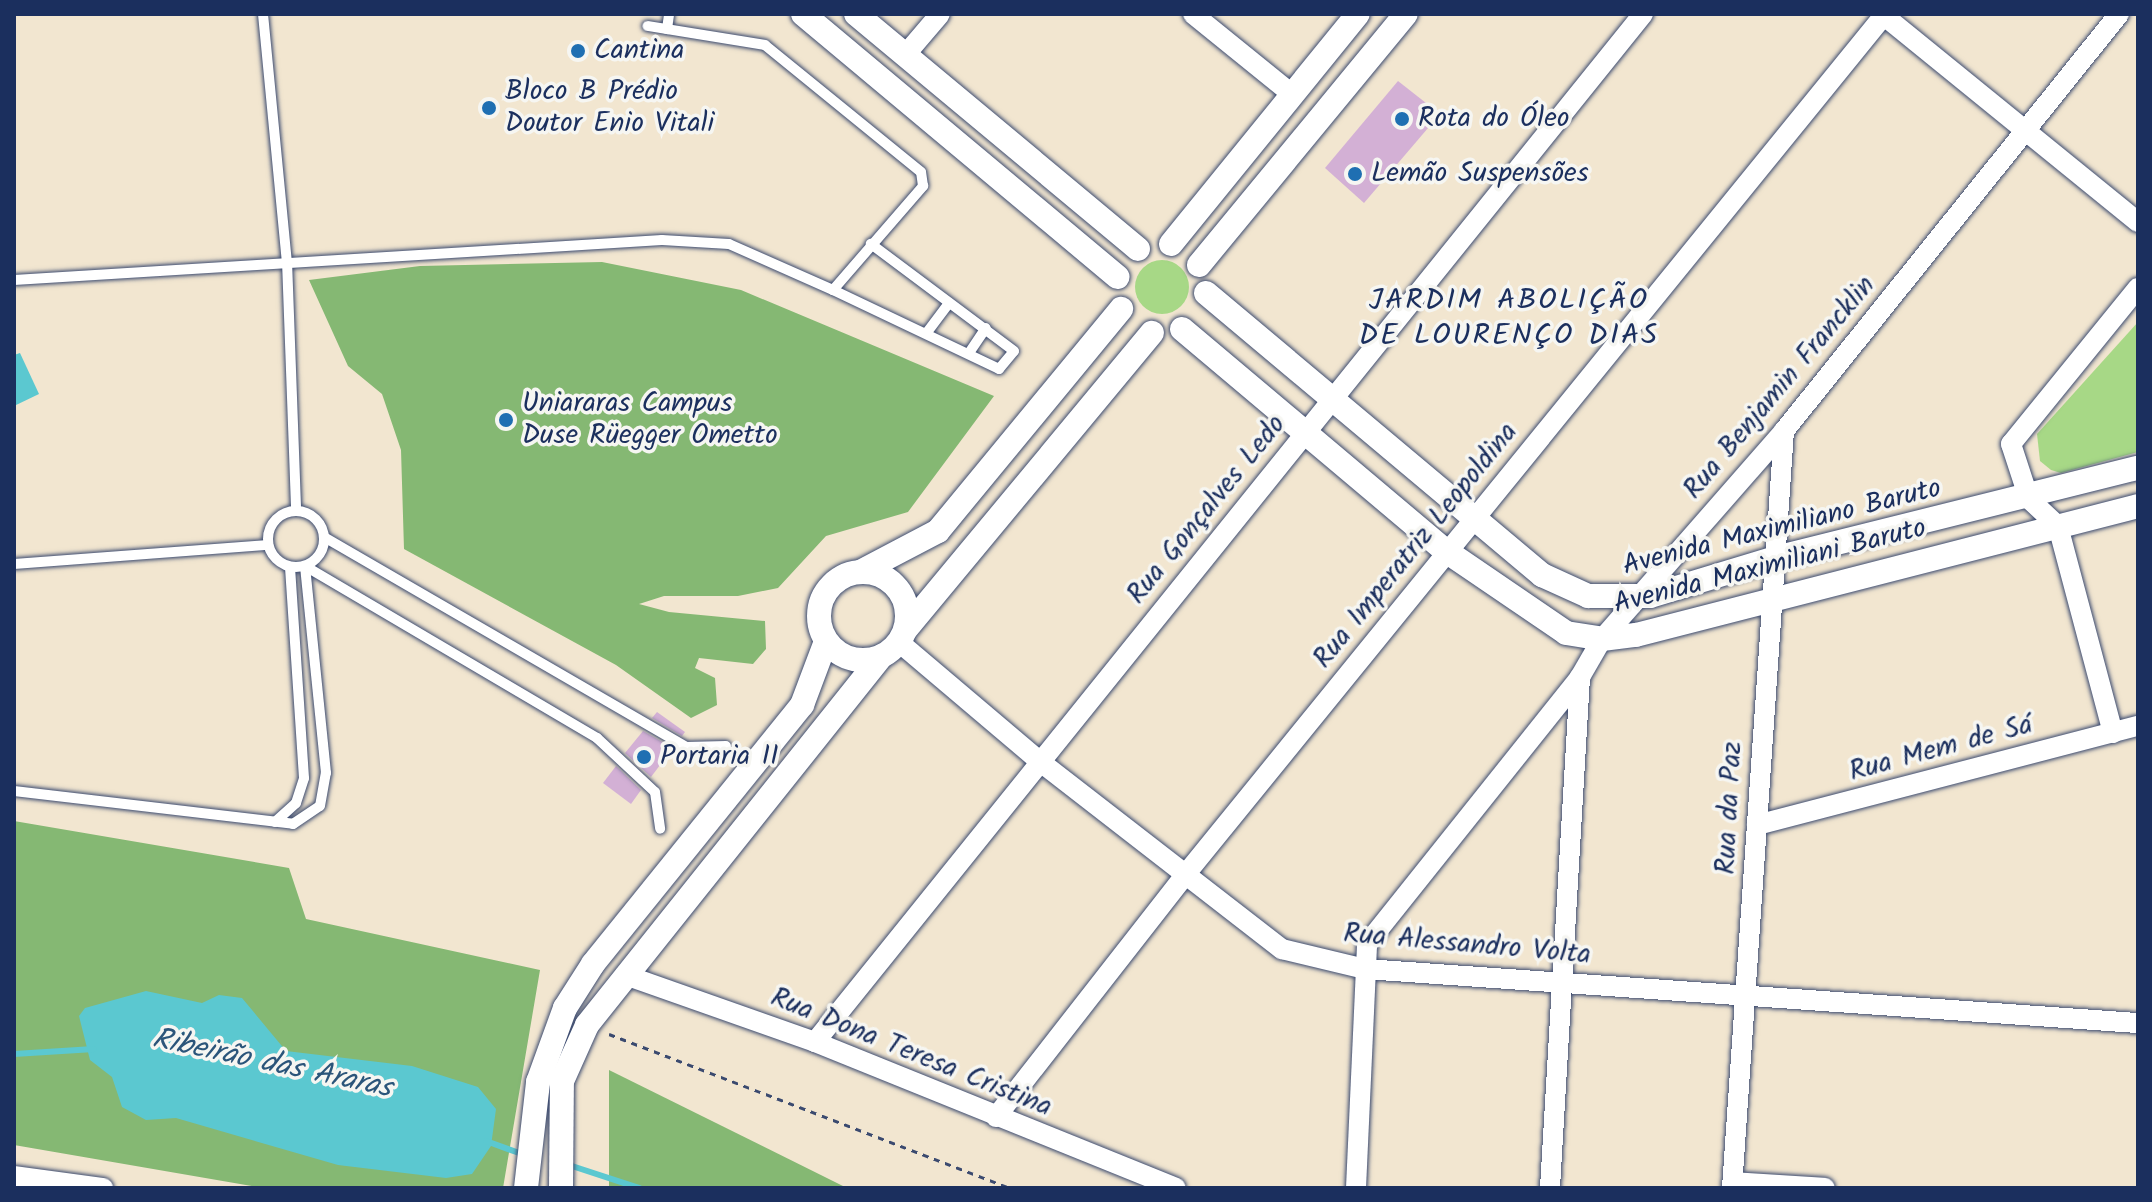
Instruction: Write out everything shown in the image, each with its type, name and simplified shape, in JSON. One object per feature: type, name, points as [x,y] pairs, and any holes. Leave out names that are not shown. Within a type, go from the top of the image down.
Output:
[{"type":"street","points":[[803,14],[1117,277],[1121,309],[1134,325],[1152,333],[1182,329],[1198,314],[1206,293],[1199,265],[1171,244]]},
{"type":"street","points":[[856,14],[1138,249]]},
{"type":"street","points":[[906,54],[940,14]]},
{"type":"street","points":[[1193,14],[1293,95]]},
{"type":"street","points":[[1117,277],[1138,249],[1171,244],[1358,14]]},
{"type":"street","points":[[1199,265],[1406,14]]},
{"type":"street","name":"Rua Gonçalves Ledo","points":[[815,1042],[1038,760],[1333,402],[1643,14]]},
{"type":"street","points":[[1884,14],[2138,222]]},
{"type":"street","name":"Rua Imperatriz Leopoldina","points":[[996,1117],[1185,875],[1884,14]]},
{"type":"street","name":"Rua Benjamin Francklin","points":[[1356,1188],[1367,944],[1580,677],[1602,639],[1784,431],[2119,14]]},
{"type":"street","points":[[2113,733],[2058,526],[2029,499],[2011,444],[2138,288]]},
{"type":"street","name":"Avenida Maximiliano Baruto","points":[[1206,293],[1542,575],[1588,596],[1640,597],[1776,558],[2029,499],[2138,468]]},
{"type":"street","points":[[860,572],[938,531],[1121,309]]},
{"type":"street","name":"Avenida Maximiliani Baruto","points":[[1182,329],[1446,551],[1566,633],[1602,639],[1636,635],[2138,506]]},
{"type":"street","points":[[561,1188],[562,1081],[587,1025],[896,642],[1152,333]]},
{"type":"street","name":"Rua da Paz","points":[[1732,1185],[1748,992],[1784,431]]},
{"type":"street","points":[[875,573],[899,590],[905,602],[896,642],[850,658],[826,641],[820,627],[823,597],[845,575],[875,573]]},
{"type":"street","points":[[526,1188],[538,1082],[565,1008],[593,964],[802,705],[826,641]]},
{"type":"street","name":"Rua Alessandro Volta","points":[[896,642],[1038,760],[1282,949],[1365,969],[1564,985],[1748,992],[2138,1023]]},
{"type":"street","points":[[1550,1188],[1580,677]]},
{"type":"street","name":"Rua Mem de Sá","points":[[1757,825],[2138,726]]},
{"type":"street","name":"Rua Dona Teresa Cristina","points":[[625,975],[815,1042],[1176,1188]]},
{"type":"street","points":[[14,1176],[103,1188]]},
{"type":"street","points":[[1732,1185],[1825,1188]]},
{"type":"lane","points":[[263,14],[287,261],[296,510]]},
{"type":"lane","points":[[667,29],[669,14]]},
{"type":"lane","points":[[648,26],[765,45],[921,172],[923,186],[833,290]]},
{"type":"lane","points":[[14,280],[662,240],[729,244],[928,331],[999,369],[1014,351],[871,244]]},
{"type":"lane","points":[[928,331],[949,303]]},
{"type":"lane","points":[[969,353],[986,328]]},
{"type":"lane","points":[[296,510],[318,521],[324,537],[319,555],[305,566]]},
{"type":"lane","points":[[296,510],[273,521],[268,545],[275,559],[290,567],[305,566],[597,738],[655,792],[660,829]]},
{"type":"lane","points":[[324,537],[686,747],[726,746]]},
{"type":"lane","points":[[14,564],[268,545]]},
{"type":"lane","points":[[14,791],[293,824],[320,806],[326,773],[305,566]]},
{"type":"lane","points":[[275,822],[296,803],[304,778],[290,567]]},
{"type":"path","points":[[587,1025],[1010,1188]]},
{"type":"green space","points":[[1162,260],[1181,268],[1189,287],[1181,306],[1162,314],[1143,306],[1135,287],[1143,268]]},
{"type":"green space","points":[[602,262],[741,290],[994,396],[908,512],[826,536],[778,588],[738,596],[664,596],[639,604],[669,612],[765,621],[766,649],[753,664],[699,658],[695,668],[715,678],[717,705],[691,718],[616,665],[404,549],[401,450],[382,394],[348,366],[309,280],[420,266]]},
{"type":"green space","points":[[2138,322],[2138,452],[2061,473],[2051,470],[2040,461],[2037,434]]},
{"type":"green space","points":[[14,821],[289,868],[306,919],[540,970],[503,1188],[263,1188],[14,1145]]},
{"type":"green space","points":[[609,1070],[847,1188],[609,1188]]},
{"type":"water","points":[[20,353],[39,394],[14,406],[14,355]]},
{"type":"water","points":[[146,991],[202,1003],[219,995],[242,998],[286,1051],[412,1066],[478,1087],[496,1109],[491,1146],[472,1174],[446,1178],[338,1165],[176,1118],[146,1120],[122,1107],[112,1077],[90,1060],[79,1016],[85,1008]]},
{"type":"building","points":[[1398,81],[1440,114],[1364,203],[1325,168]]},
{"type":"building","points":[[657,712],[685,732],[682,736],[652,718]]},
{"type":"building","points":[[643,731],[673,748],[651,777],[625,753]]},
{"type":"building","points":[[616,766],[641,790],[631,804],[603,783]]},
{"type":"waterway","name":"Ribeirão das Araras","points":[[14,1054],[94,1049]]},
{"type":"waterway","name":"Ribeirão das Araras","points":[[486,1141],[517,1152]]},
{"type":"waterway","name":"Ribeirão das Araras","points":[[572,1166],[639,1188]]},
{"type":"place","name":"Cantina","points":[[578,51]]},
{"type":"place","name":"Bloco B Prédio Doutor Enio Vitali","points":[[489,108]]},
{"type":"place","name":"Rota do Óleo","points":[[1402,119]]},
{"type":"place","name":"Lemão Suspensões","points":[[1355,174]]},
{"type":"place","name":"Uniararas Campus Duse Rüegger Ometto","points":[[506,420]]},
{"type":"place","name":"Portaria II","points":[[644,757]]},
{"type":"district","name":"JARDIM ABOLIÇÃO DE LOURENÇO DIAS","points":[[1509,318]]}]
